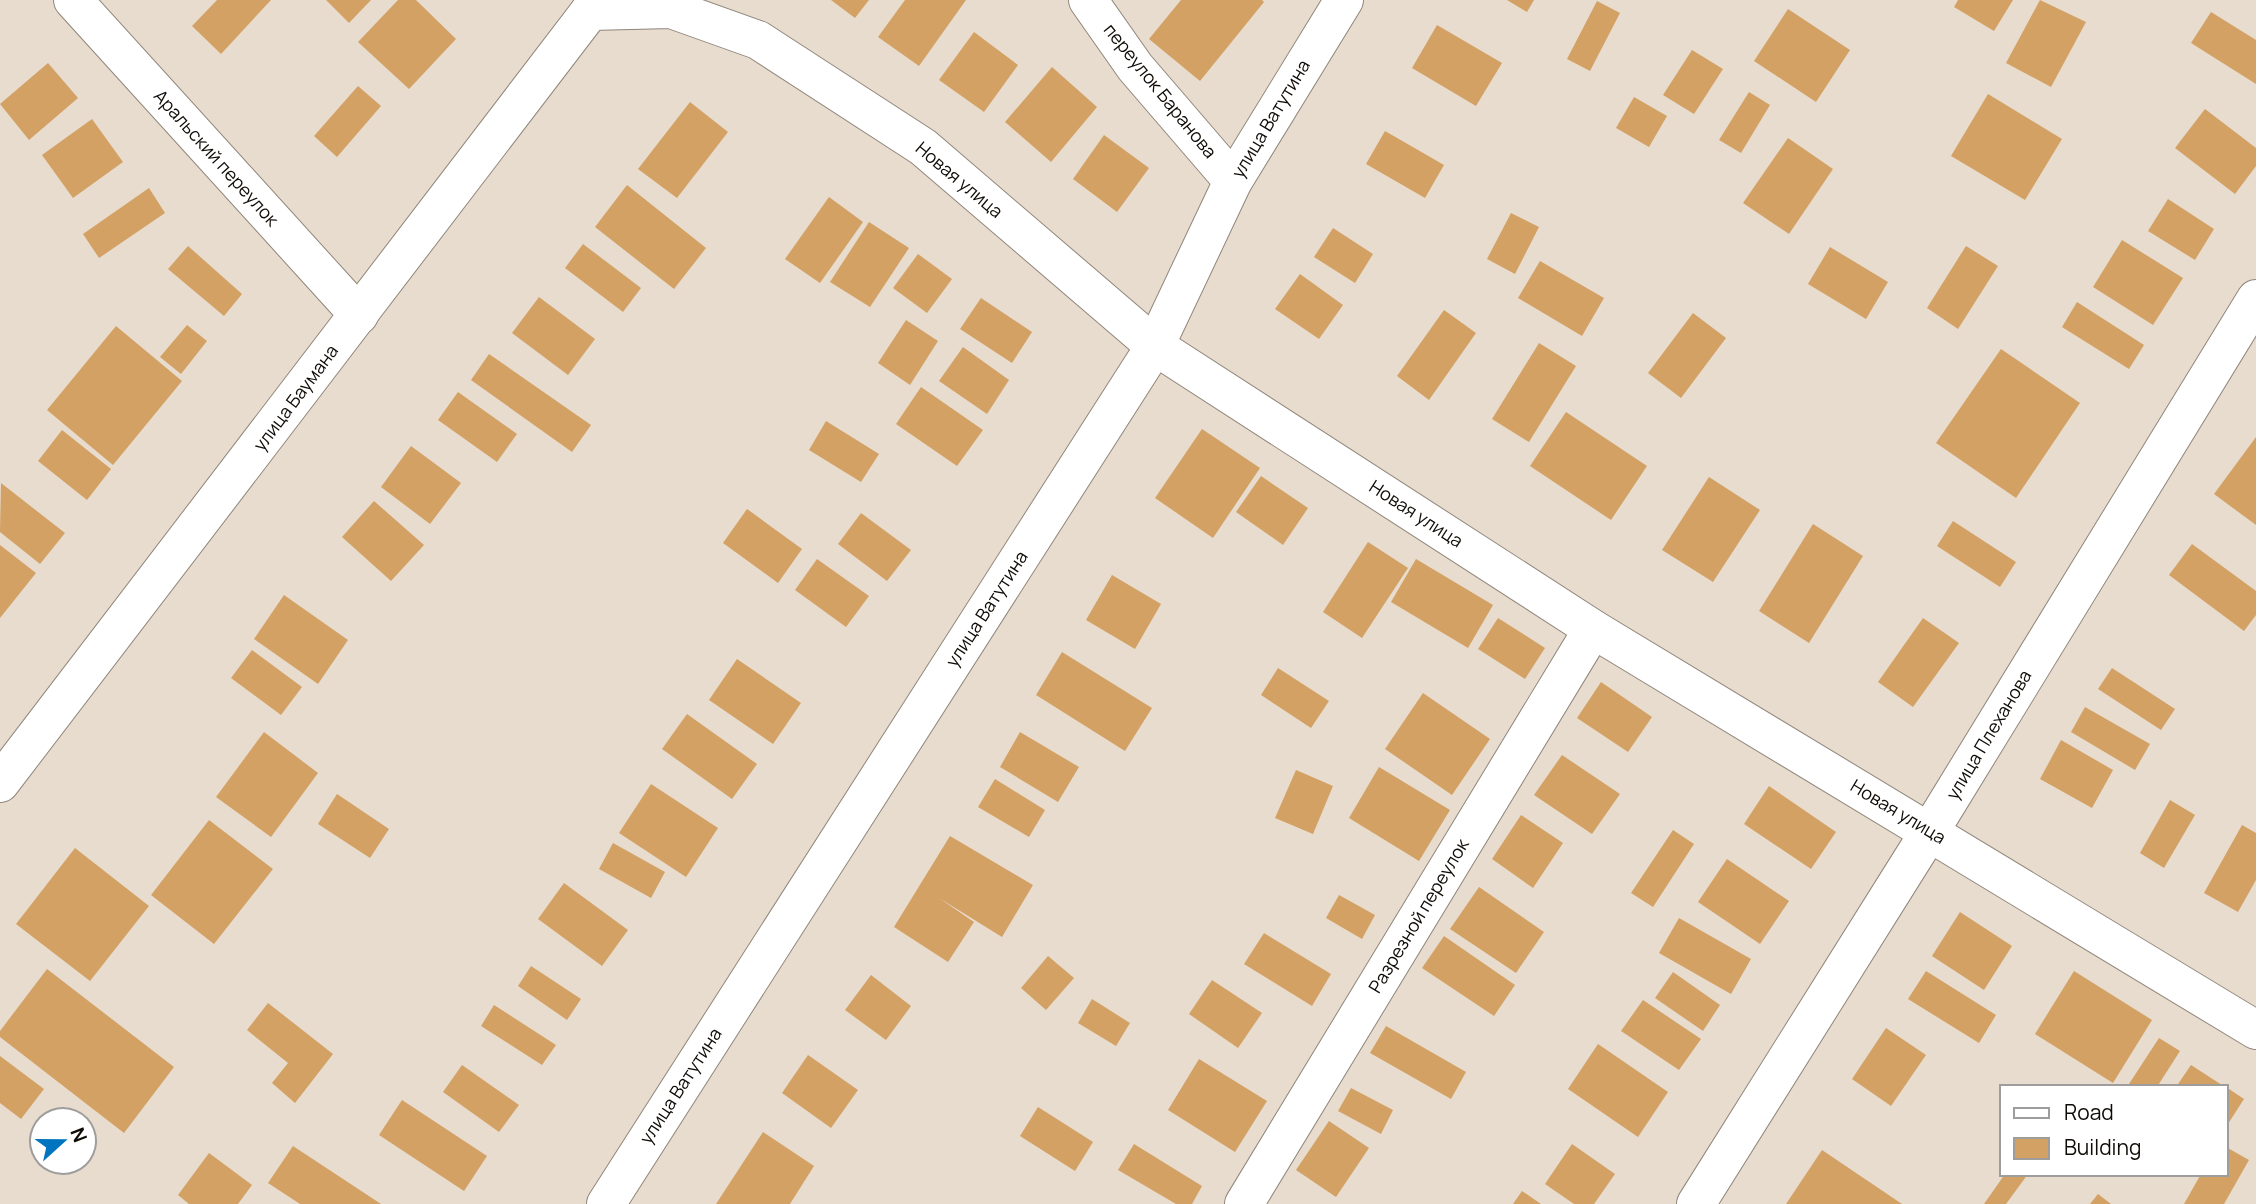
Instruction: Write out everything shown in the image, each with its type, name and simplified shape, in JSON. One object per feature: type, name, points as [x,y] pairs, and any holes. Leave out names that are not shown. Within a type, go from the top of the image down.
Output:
[{"type":"street","name":"Аральский переулок","points":[[73,0],[359,315]]},
{"type":"street","points":[[739,0],[758,40]]},
{"type":"street","name":"переулок Баранова","points":[[1088,0],[1135,67],[1233,181]]},
{"type":"street","name":"улица Ватутина","points":[[606,1204],[1155,346],[1233,181],[1344,0]]},
{"type":"street","name":"улица Баумана","points":[[5,765],[359,315],[588,3]]},
{"type":"street","name":"Новая улица","points":[[588,3],[671,9],[758,40],[923,148],[1155,346],[1593,629],[2256,1030]]},
{"type":"street","name":"улица Плеханова","points":[[1696,1204],[1930,831],[2256,299]]},
{"type":"street","name":"Разрезной переулок","points":[[1244,1204],[1593,629]]},
{"type":"building","points":[[217,0],[271,0],[221,54],[192,26]]},
{"type":"building","points":[[326,0],[371,0],[349,23]]},
{"type":"building","points":[[398,0],[416,0],[456,39],[409,89],[358,42]]},
{"type":"building","points":[[831,0],[869,0],[855,18]]},
{"type":"building","points":[[905,0],[966,0],[919,66],[878,37]]},
{"type":"building","points":[[1181,0],[1264,2],[1200,81],[1149,39]]},
{"type":"building","points":[[1507,0],[1534,0],[1527,12]]},
{"type":"building","points":[[1958,0],[2013,0],[1994,31],[1954,7]]},
{"type":"building","points":[[2040,0],[2086,22],[2051,87],[2006,63]]},
{"type":"building","points":[[1597,1],[1620,13],[1590,71],[1567,59]]},
{"type":"building","points":[[1788,9],[1850,50],[1816,102],[1754,61]]},
{"type":"building","points":[[2211,12],[2256,40],[2256,84],[2191,43]]},
{"type":"building","points":[[1437,25],[1502,63],[1476,106],[1412,68]]},
{"type":"building","points":[[974,32],[1018,65],[984,112],[939,80]]},
{"type":"building","points":[[1692,50],[1723,69],[1694,114],[1663,95]]},
{"type":"building","points":[[48,63],[78,98],[29,140],[0,104]]},
{"type":"building","points":[[1052,67],[1097,107],[1051,162],[1005,122]]},
{"type":"building","points":[[358,86],[381,106],[337,157],[314,136]]},
{"type":"building","points":[[1749,92],[1770,105],[1741,153],[1719,140]]},
{"type":"building","points":[[1988,94],[2062,139],[2025,200],[1951,156]]},
{"type":"building","points":[[1634,97],[1667,116],[1649,147],[1616,128]]},
{"type":"building","points":[[690,102],[728,132],[677,198],[638,169]]},
{"type":"building","points":[[2205,109],[2256,148],[2256,166],[2235,194],[2175,148]]},
{"type":"building","points":[[92,119],[123,162],[73,198],[42,155]]},
{"type":"building","points":[[1385,131],[1444,165],[1425,198],[1366,164]]},
{"type":"building","points":[[1104,135],[1149,168],[1117,212],[1073,179]]},
{"type":"building","points":[[1788,138],[1833,169],[1789,234],[1743,203]]},
{"type":"building","points":[[627,185],[706,248],[674,289],[595,227]]},
{"type":"building","points":[[149,188],[165,213],[99,258],[83,234]]},
{"type":"building","points":[[829,197],[863,222],[820,283],[785,259]]},
{"type":"building","points":[[2168,199],[2214,229],[2195,260],[2148,231]]},
{"type":"building","points":[[1511,213],[1539,227],[1515,274],[1487,259]]},
{"type":"building","points":[[869,222],[909,248],[870,307],[830,282]]},
{"type":"building","points":[[1333,228],[1373,254],[1355,283],[1314,257]]},
{"type":"building","points":[[2122,240],[2183,278],[2153,325],[2093,287]]},
{"type":"building","points":[[583,244],[641,288],[623,312],[565,268]]},
{"type":"building","points":[[188,246],[242,294],[224,316],[168,269]]},
{"type":"building","points":[[1966,246],[1998,266],[1958,329],[1927,308]]},
{"type":"building","points":[[1830,247],[1888,282],[1866,319],[1808,284]]},
{"type":"building","points":[[918,254],[952,279],[927,313],[893,288]]},
{"type":"building","points":[[1540,261],[1604,298],[1582,336],[1518,298]]},
{"type":"building","points":[[1300,274],[1343,305],[1319,339],[1275,309]]},
{"type":"building","points":[[539,297],[595,339],[568,375],[512,333]]},
{"type":"building","points":[[981,298],[1032,332],[1012,363],[960,329]]},
{"type":"building","points":[[2077,302],[2144,345],[2129,369],[2062,327]]},
{"type":"building","points":[[1444,310],[1476,333],[1429,400],[1397,376]]},
{"type":"building","points":[[1693,313],[1726,338],[1681,398],[1648,373]]},
{"type":"building","points":[[906,320],[938,341],[910,385],[878,363]]},
{"type":"building","points":[[187,325],[207,341],[181,374],[160,357]]},
{"type":"building","points":[[116,326],[182,381],[113,465],[47,410]]},
{"type":"building","points":[[1539,343],[1576,366],[1529,442],[1492,419]]},
{"type":"building","points":[[963,347],[1009,380],[987,414],[939,381]]},
{"type":"building","points":[[2001,349],[2080,403],[2016,498],[1936,443]]},
{"type":"building","points":[[489,354],[591,425],[572,452],[471,380]]},
{"type":"building","points":[[921,387],[983,430],[957,466],[896,424]]},
{"type":"building","points":[[458,392],[517,434],[497,462],[438,420]]},
{"type":"building","points":[[1566,412],[1647,466],[1611,520],[1530,466]]},
{"type":"building","points":[[826,421],[879,454],[861,482],[809,450]]},
{"type":"building","points":[[1202,429],[1260,468],[1213,538],[1155,498]]},
{"type":"building","points":[[62,430],[111,469],[87,500],[38,461]]},
{"type":"building","points":[[2256,437],[2256,525],[2214,494]]},
{"type":"building","points":[[411,446],[461,483],[430,524],[381,487]]},
{"type":"building","points":[[1261,476],[1308,508],[1283,545],[1236,512]]},
{"type":"building","points":[[1709,477],[1760,510],[1713,582],[1662,550]]},
{"type":"building","points":[[1,483],[65,533],[40,564],[0,532]]},
{"type":"building","points":[[374,501],[424,545],[391,581],[342,537]]},
{"type":"building","points":[[747,509],[802,549],[778,583],[723,543]]},
{"type":"building","points":[[861,513],[911,550],[887,581],[838,544]]},
{"type":"building","points":[[1953,521],[2016,562],[2000,587],[1937,546]]},
{"type":"building","points":[[1813,524],[1863,556],[1809,643],[1759,611]]},
{"type":"building","points":[[1368,542],[1408,568],[1362,638],[1323,612]]},
{"type":"building","points":[[2192,544],[2256,591],[2256,615],[2244,631],[2169,575]]},
{"type":"building","points":[[0,545],[36,573],[0,618]]},
{"type":"building","points":[[817,559],[869,596],[846,627],[795,590]]},
{"type":"building","points":[[1416,559],[1493,605],[1468,648],[1391,602]]},
{"type":"building","points":[[1112,575],[1161,604],[1135,649],[1086,620]]},
{"type":"building","points":[[284,595],[348,640],[318,684],[254,639]]},
{"type":"building","points":[[1498,618],[1545,648],[1525,679],[1478,649]]},
{"type":"building","points":[[1923,618],[1959,643],[1913,707],[1878,682]]},
{"type":"building","points":[[252,650],[302,687],[281,715],[231,678]]},
{"type":"building","points":[[1062,652],[1152,708],[1125,751],[1036,695]]},
{"type":"building","points":[[737,659],[801,703],[773,744],[709,700]]},
{"type":"building","points":[[1278,668],[1329,701],[1311,728],[1261,695]]},
{"type":"building","points":[[2112,668],[2175,709],[2161,730],[2098,689]]},
{"type":"building","points":[[1601,682],[1652,717],[1628,752],[1577,718]]},
{"type":"building","points":[[1423,693],[1490,739],[1452,795],[1385,749]]},
{"type":"building","points":[[2085,707],[2150,744],[2135,770],[2071,732]]},
{"type":"building","points":[[687,714],[757,764],[732,799],[662,749]]},
{"type":"building","points":[[264,732],[318,773],[271,837],[216,797]]},
{"type":"building","points":[[1020,732],[1079,767],[1058,802],[1000,767]]},
{"type":"building","points":[[2061,740],[2113,770],[2092,808],[2040,779]]},
{"type":"building","points":[[1562,755],[1620,794],[1592,834],[1534,795]]},
{"type":"building","points":[[1379,767],[1450,810],[1419,861],[1349,818]]},
{"type":"building","points":[[1296,770],[1333,786],[1313,834],[1275,818]]},
{"type":"building","points":[[995,779],[1045,810],[1029,837],[978,807]]},
{"type":"building","points":[[651,784],[718,828],[686,877],[619,833]]},
{"type":"building","points":[[1769,786],[1836,832],[1811,869],[1744,824]]},
{"type":"building","points":[[337,794],[389,829],[370,858],[318,824]]},
{"type":"building","points":[[2170,800],[2195,815],[2164,868],[2140,853]]},
{"type":"building","points":[[1521,815],[1563,843],[1533,888],[1492,859]]},
{"type":"building","points":[[209,820],[273,869],[214,944],[151,895]]},
{"type":"building","points":[[2242,825],[2256,833],[2256,880],[2238,912],[2204,893]]},
{"type":"building","points":[[1673,830],[1694,844],[1653,907],[1631,893]]},
{"type":"building","points":[[950,836],[1033,885],[1002,937],[939,898],[974,922],[948,962],[894,927]]},
{"type":"building","points":[[613,843],[665,872],[651,898],[599,869]]},
{"type":"building","points":[[75,848],[149,906],[90,981],[16,924]]},
{"type":"building","points":[[1727,859],[1789,901],[1760,944],[1698,902]]},
{"type":"building","points":[[564,883],[628,930],[602,966],[538,919]]},
{"type":"building","points":[[1479,887],[1544,932],[1516,973],[1450,929]]},
{"type":"building","points":[[1339,895],[1375,915],[1362,939],[1326,918]]},
{"type":"building","points":[[1960,912],[2012,946],[1984,990],[1932,956]]},
{"type":"building","points":[[1679,918],[1751,959],[1731,994],[1659,953]]},
{"type":"building","points":[[1264,933],[1331,974],[1312,1006],[1244,964]]},
{"type":"building","points":[[1444,936],[1515,985],[1494,1016],[1422,968]]},
{"type":"building","points":[[1048,956],[1074,978],[1046,1010],[1021,988]]},
{"type":"building","points":[[531,966],[581,999],[567,1020],[518,986]]},
{"type":"building","points":[[47,969],[174,1067],[124,1133],[98,1113],[98,1106],[89,1106],[0,1037],[0,1031]]},
{"type":"building","points":[[1926,971],[1996,1015],[1979,1043],[1908,999]]},
{"type":"building","points":[[2074,971],[2152,1020],[2113,1083],[2035,1034]]},
{"type":"building","points":[[1673,972],[1720,1005],[1703,1031],[1655,998]]},
{"type":"building","points":[[871,975],[911,1006],[886,1040],[845,1010]]},
{"type":"building","points":[[1212,980],[1262,1013],[1238,1048],[1189,1014]]},
{"type":"building","points":[[1092,999],[1130,1023],[1116,1046],[1078,1023]]},
{"type":"building","points":[[1643,1000],[1701,1039],[1679,1070],[1621,1031]]},
{"type":"building","points":[[268,1003],[333,1054],[295,1103],[272,1083],[288,1063],[247,1030]]},
{"type":"building","points":[[494,1005],[556,1045],[542,1065],[481,1026]]},
{"type":"building","points":[[1386,1026],[1466,1072],[1451,1099],[1370,1053]]},
{"type":"building","points":[[1886,1028],[1926,1055],[1891,1106],[1852,1079]]},
{"type":"building","points":[[2159,1038],[2180,1051],[2158,1085],[2128,1085]]},
{"type":"building","points":[[1598,1044],[1668,1092],[1638,1137],[1568,1089]]},
{"type":"building","points":[[808,1055],[858,1090],[831,1128],[782,1093]]},
{"type":"building","points":[[0,1056],[44,1089],[31,1106],[28,1106],[21,1119],[0,1103]]},
{"type":"building","points":[[1199,1059],[1267,1101],[1235,1152],[1168,1110]]},
{"type":"building","points":[[462,1065],[519,1105],[499,1132],[443,1092]]},
{"type":"building","points":[[2191,1065],[2222,1085],[2177,1085]]},
{"type":"building","points":[[1351,1088],[1393,1110],[1381,1134],[1338,1111]]},
{"type":"building","points":[[2228,1088],[2244,1099],[2228,1124]]},
{"type":"building","points":[[402,1100],[487,1156],[464,1191],[379,1135]]},
{"type":"building","points":[[1038,1107],[1093,1142],[1075,1171],[1020,1136]]},
{"type":"building","points":[[1329,1121],[1369,1148],[1336,1197],[1296,1170]]},
{"type":"building","points":[[763,1132],[814,1166],[790,1204],[716,1204]]},
{"type":"building","points":[[1134,1144],[1202,1186],[1192,1204],[1176,1204],[1118,1170]]},
{"type":"building","points":[[1572,1144],[1615,1174],[1594,1204],[1574,1204],[1545,1184]]},
{"type":"building","points":[[293,1146],[381,1204],[300,1204],[268,1183]]},
{"type":"building","points":[[2228,1148],[2249,1160],[2224,1204],[2184,1204],[2200,1176],[2228,1176]]},
{"type":"building","points":[[1822,1150],[1902,1204],[1786,1204]]},
{"type":"building","points":[[209,1153],[252,1185],[238,1204],[189,1204],[178,1195]]},
{"type":"building","points":[[2004,1176],[2027,1176],[2006,1204],[1984,1204]]},
{"type":"building","points":[[1522,1191],[1541,1204],[1513,1204]]},
{"type":"building","points":[[2098,1194],[2111,1204],[2090,1204]]}]
